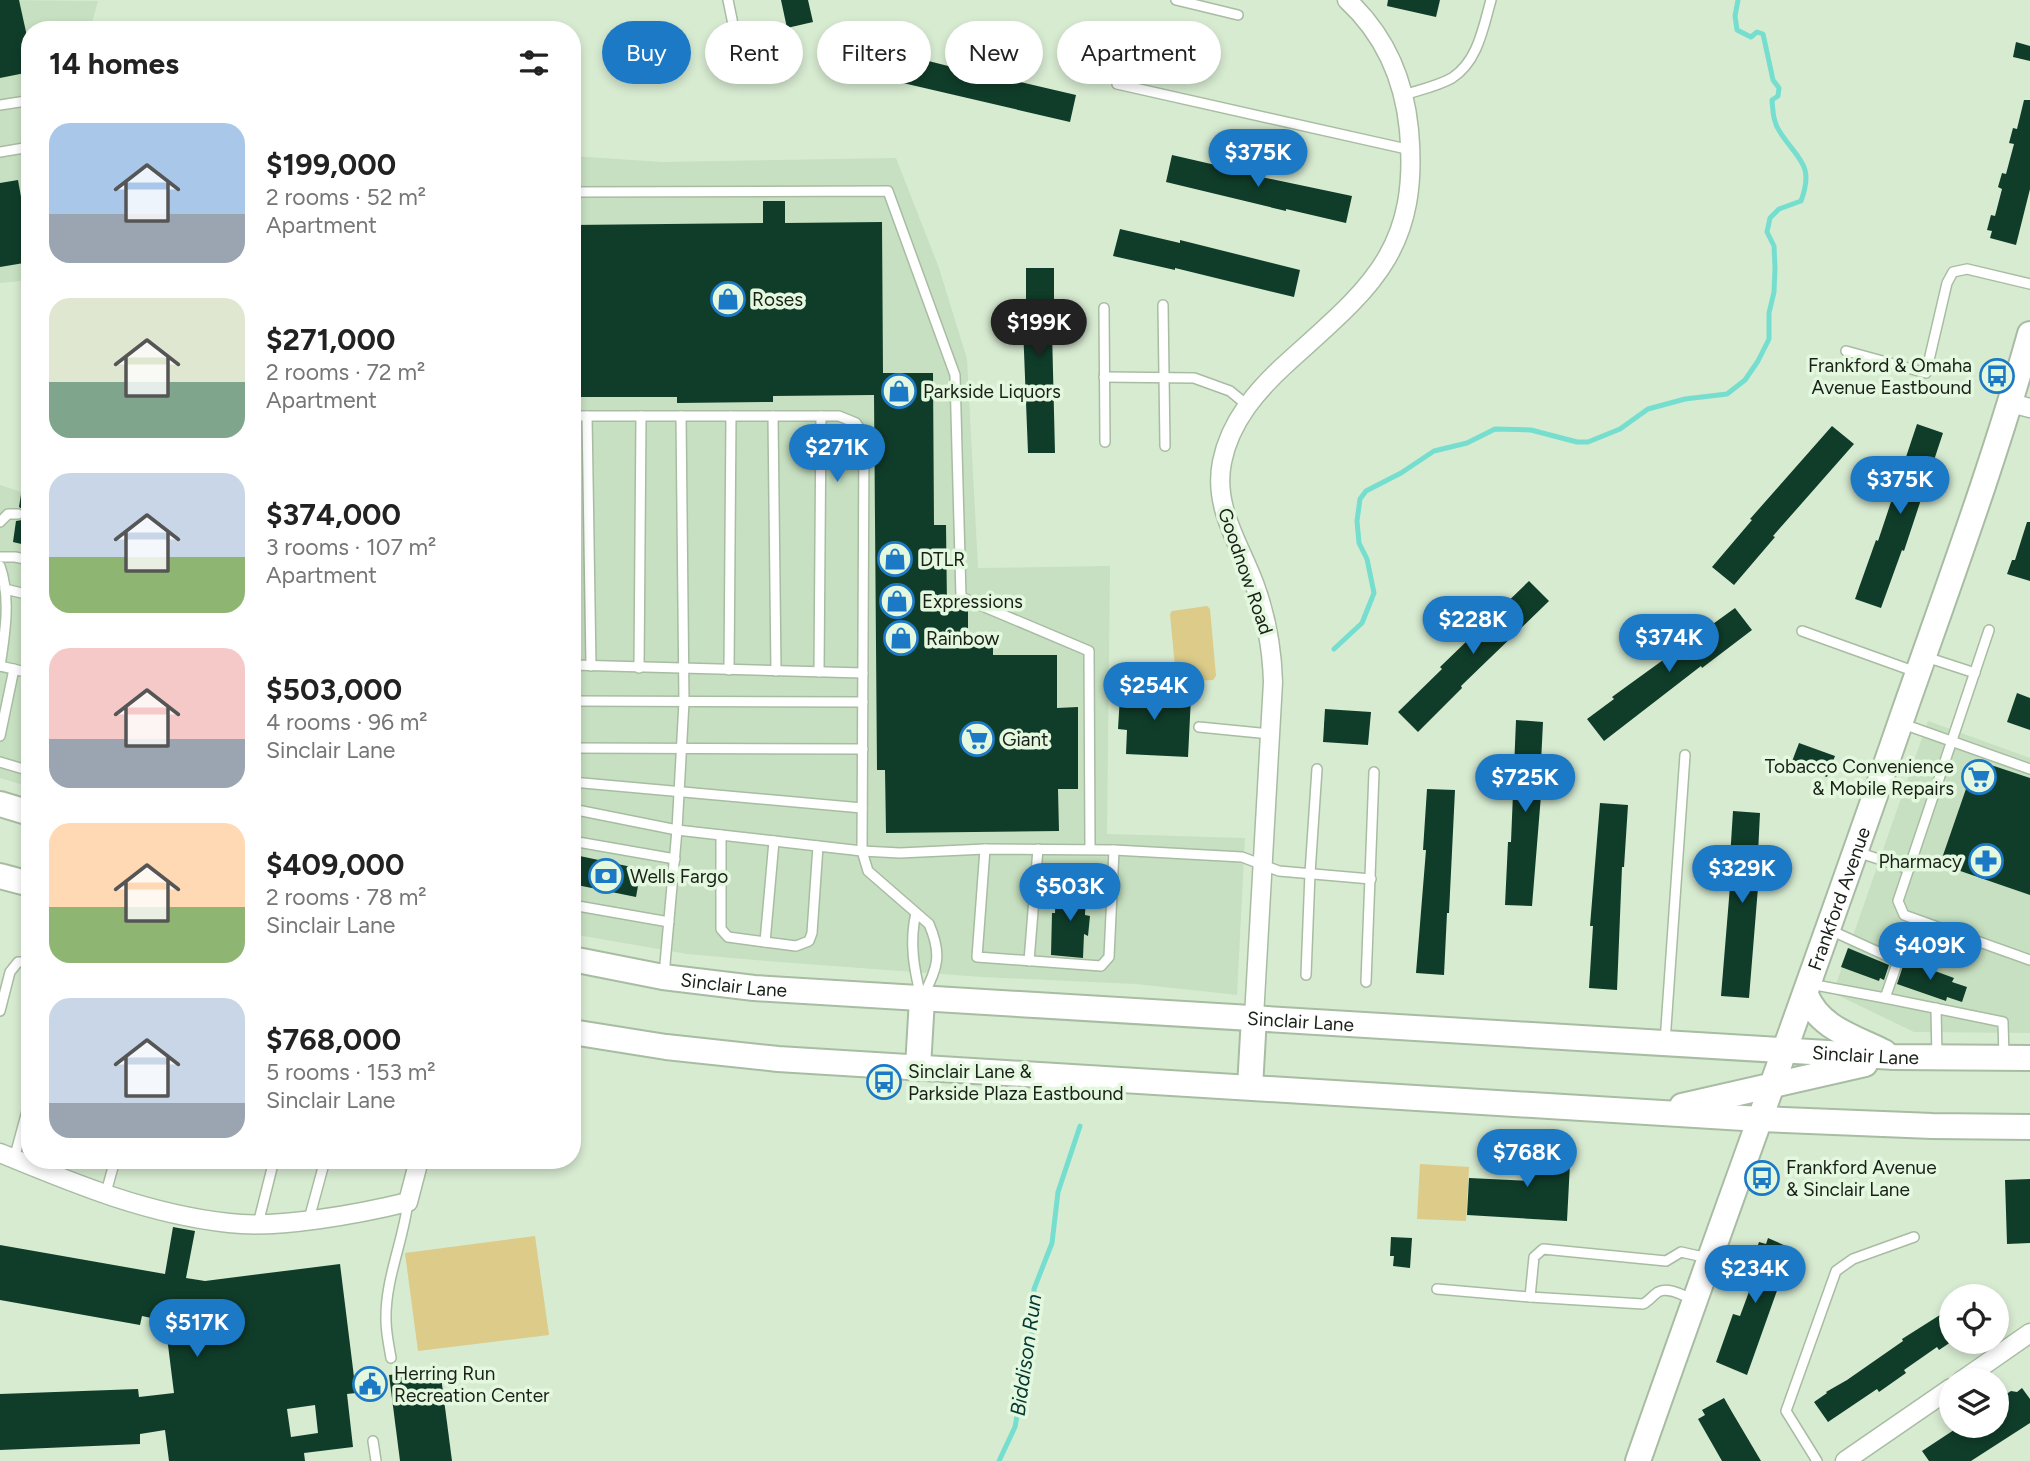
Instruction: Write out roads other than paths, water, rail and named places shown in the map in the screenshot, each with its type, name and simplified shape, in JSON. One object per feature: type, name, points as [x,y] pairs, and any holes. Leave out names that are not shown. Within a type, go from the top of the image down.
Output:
[{"type":"street","name":"Goodnow Road","points":[[1254,1017],[1272,654],[1266,619],[1254,582],[1226,517],[1220,479],[1224,454],[1233,430],[1248,405],[1269,379],[1355,302],[1378,274],[1396,244],[1408,202],[1411,150],[1404,95],[1395,65],[1379,37],[1347,0]]},
{"type":"street","name":"Frankford Avenue","points":[[1638,1461],[1921,665],[2020,406],[2030,334]]},
{"type":"street","points":[[0,804],[21,810]]},
{"type":"street","points":[[0,876],[21,882]]},
{"type":"street","name":"Sinclair Lane","points":[[581,961],[663,977],[754,988],[1894,1057],[2030,1058]]},
{"type":"street","points":[[1807,989],[1811,1008],[1819,1018],[1894,1057]]},
{"type":"street","points":[[918,1067],[922,999]]},
{"type":"street","points":[[1250,1087],[1254,1017]]},
{"type":"street","points":[[581,1033],[718,1054],[918,1067],[1760,1119],[2030,1127]]},
{"type":"street","points":[[1657,1112],[1894,1057]]},
{"type":"street","points":[[60,1169],[105,1196],[198,1218],[258,1224],[309,1219],[408,1202],[417,1169]]},
{"type":"street","points":[[1980,1368],[2030,1333]]},
{"type":"street","points":[[1844,1461],[1939,1396]]},
{"type":"lane","points":[[728,0],[732,21]]},
{"type":"lane","points":[[1176,0],[1238,15]]},
{"type":"lane","points":[[1404,95],[1450,79],[1464,69],[1479,43],[1490,0]]},
{"type":"lane","points":[[1116,84],[1411,150]]},
{"type":"lane","points":[[0,105],[21,103]]},
{"type":"lane","points":[[0,152],[21,148]]},
{"type":"lane","points":[[581,192],[888,191],[955,375],[961,597],[1089,651],[1090,849]]},
{"type":"lane","points":[[1846,351],[1926,373],[1947,284],[1953,272],[1967,270],[2030,284]]},
{"type":"lane","points":[[1163,305],[1165,446]]},
{"type":"lane","points":[[1104,308],[1105,442]]},
{"type":"lane","points":[[1104,377],[1194,377],[1230,391],[1248,405]]},
{"type":"lane","points":[[581,416],[821,416],[848,418],[856,423],[864,435],[862,851],[868,871],[929,924],[938,951],[936,971],[922,999]]},
{"type":"lane","points":[[587,416],[591,666]]},
{"type":"lane","points":[[639,668],[640,416]]},
{"type":"lane","points":[[663,977],[675,859],[684,702],[681,416]]},
{"type":"lane","points":[[729,670],[731,416]]},
{"type":"lane","points":[[773,416],[776,671]]},
{"type":"lane","points":[[819,672],[821,416]]},
{"type":"lane","points":[[0,522],[8,514],[18,514]]},
{"type":"lane","points":[[0,557],[21,558]]},
{"type":"lane","points":[[0,566],[5,589],[5,638],[0,666],[21,671]]},
{"type":"lane","points":[[5,589],[21,593]]},
{"type":"lane","points":[[1989,630],[1898,901],[1904,915],[2030,960]]},
{"type":"lane","points":[[1802,631],[1921,665],[1975,673]]},
{"type":"lane","points":[[581,665],[863,673]]},
{"type":"lane","points":[[0,736],[14,669]]},
{"type":"lane","points":[[581,701],[863,702]]},
{"type":"lane","points":[[1901,723],[2030,769]]},
{"type":"lane","points":[[1199,727],[1270,734]]},
{"type":"lane","points":[[581,748],[863,749]]},
{"type":"lane","points":[[1664,1044],[1685,755]]},
{"type":"lane","points":[[0,762],[21,768]]},
{"type":"lane","points":[[1306,975],[1317,769]]},
{"type":"lane","points":[[1366,982],[1374,772]]},
{"type":"lane","points":[[581,783],[862,808]]},
{"type":"lane","points":[[581,811],[677,830],[862,851],[900,853],[985,849],[1114,850],[1242,857],[1279,871],[1371,878]]},
{"type":"lane","points":[[721,835],[721,929],[728,937],[796,946],[809,941],[812,933],[818,846]]},
{"type":"lane","points":[[765,942],[774,841]]},
{"type":"lane","points":[[581,843],[675,859]]},
{"type":"lane","points":[[985,849],[977,957],[1101,966],[1109,957],[1114,850]]},
{"type":"lane","points":[[1029,961],[1038,849]]},
{"type":"lane","points":[[1856,851],[1909,869]]},
{"type":"lane","points":[[581,907],[669,922]]},
{"type":"lane","points":[[916,913],[912,939],[914,971],[922,999]]},
{"type":"lane","points":[[1829,930],[1898,961],[1885,998]]},
{"type":"lane","points":[[0,1011],[10,972],[21,962]]},
{"type":"lane","points":[[1807,989],[1885,998],[2003,1022],[2004,1059]]},
{"type":"lane","points":[[1936,1008],[1937,1058]]},
{"type":"lane","points":[[7,1156],[21,1122]]},
{"type":"lane","points":[[105,1196],[112,1169]]},
{"type":"lane","points":[[258,1224],[272,1169]]},
{"type":"lane","points":[[309,1219],[323,1169]]},
{"type":"lane","points":[[391,1358],[386,1322],[387,1297],[405,1228],[408,1202]]},
{"type":"lane","points":[[1817,1461],[1786,1411],[1836,1271],[1853,1259],[1914,1237]]},
{"type":"lane","points":[[1530,1297],[1534,1257],[1543,1249],[1666,1261],[1681,1252],[1709,1258]]},
{"type":"lane","points":[[1437,1289],[1643,1304],[1658,1292],[1668,1290],[1694,1300]]},
{"type":"lane","points":[[373,1441],[376,1461]]},
{"type":"waterway","name":"Biddison Run","points":[[1334,649],[1362,623],[1374,593],[1367,559],[1359,543],[1357,521],[1360,499],[1366,491],[1401,473],[1434,451],[1467,443],[1495,429],[1531,430],[1577,442],[1588,442],[1620,429],[1648,409],[1685,399],[1727,394],[1745,380],[1758,361],[1769,339],[1769,313],[1774,292],[1774,246],[1767,232],[1770,218],[1779,209],[1801,201],[1806,178],[1802,163],[1780,132],[1775,120],[1772,100],[1778,96],[1779,88],[1773,80],[1763,34],[1757,32],[1751,37],[1737,30],[1735,16],[1738,0]]},
{"type":"waterway","name":"Biddison Run","points":[[999,1461],[1015,1427],[1034,1323],[1034,1289],[1052,1243],[1058,1192],[1080,1126]]},
{"type":"place","name":"Roses","points":[[728,299]]},
{"type":"place","name":"Frankford & Omaha Avenue Eastbound","points":[[1997,376]]},
{"type":"place","name":"Parkside Liquors","points":[[899,391]]},
{"type":"place","name":"DTLR","points":[[895,559]]},
{"type":"place","name":"Expressions","points":[[897,601]]},
{"type":"place","name":"Rainbow","points":[[901,638]]},
{"type":"place","name":"Giant","points":[[977,739]]},
{"type":"place","name":"Tobacco Convenience & Mobile Repairs","points":[[1979,777]]},
{"type":"place","name":"Pharmacy","points":[[1986,861]]},
{"type":"place","name":"Wells Fargo","points":[[606,876]]},
{"type":"place","name":"Sinclair Lane & Parkside Plaza Eastbound","points":[[884,1082]]},
{"type":"place","name":"Frankford Avenue & Sinclair Lane","points":[[1762,1178]]},
{"type":"place","name":"Herring Run Recreation Center","points":[[370,1384]]}]
